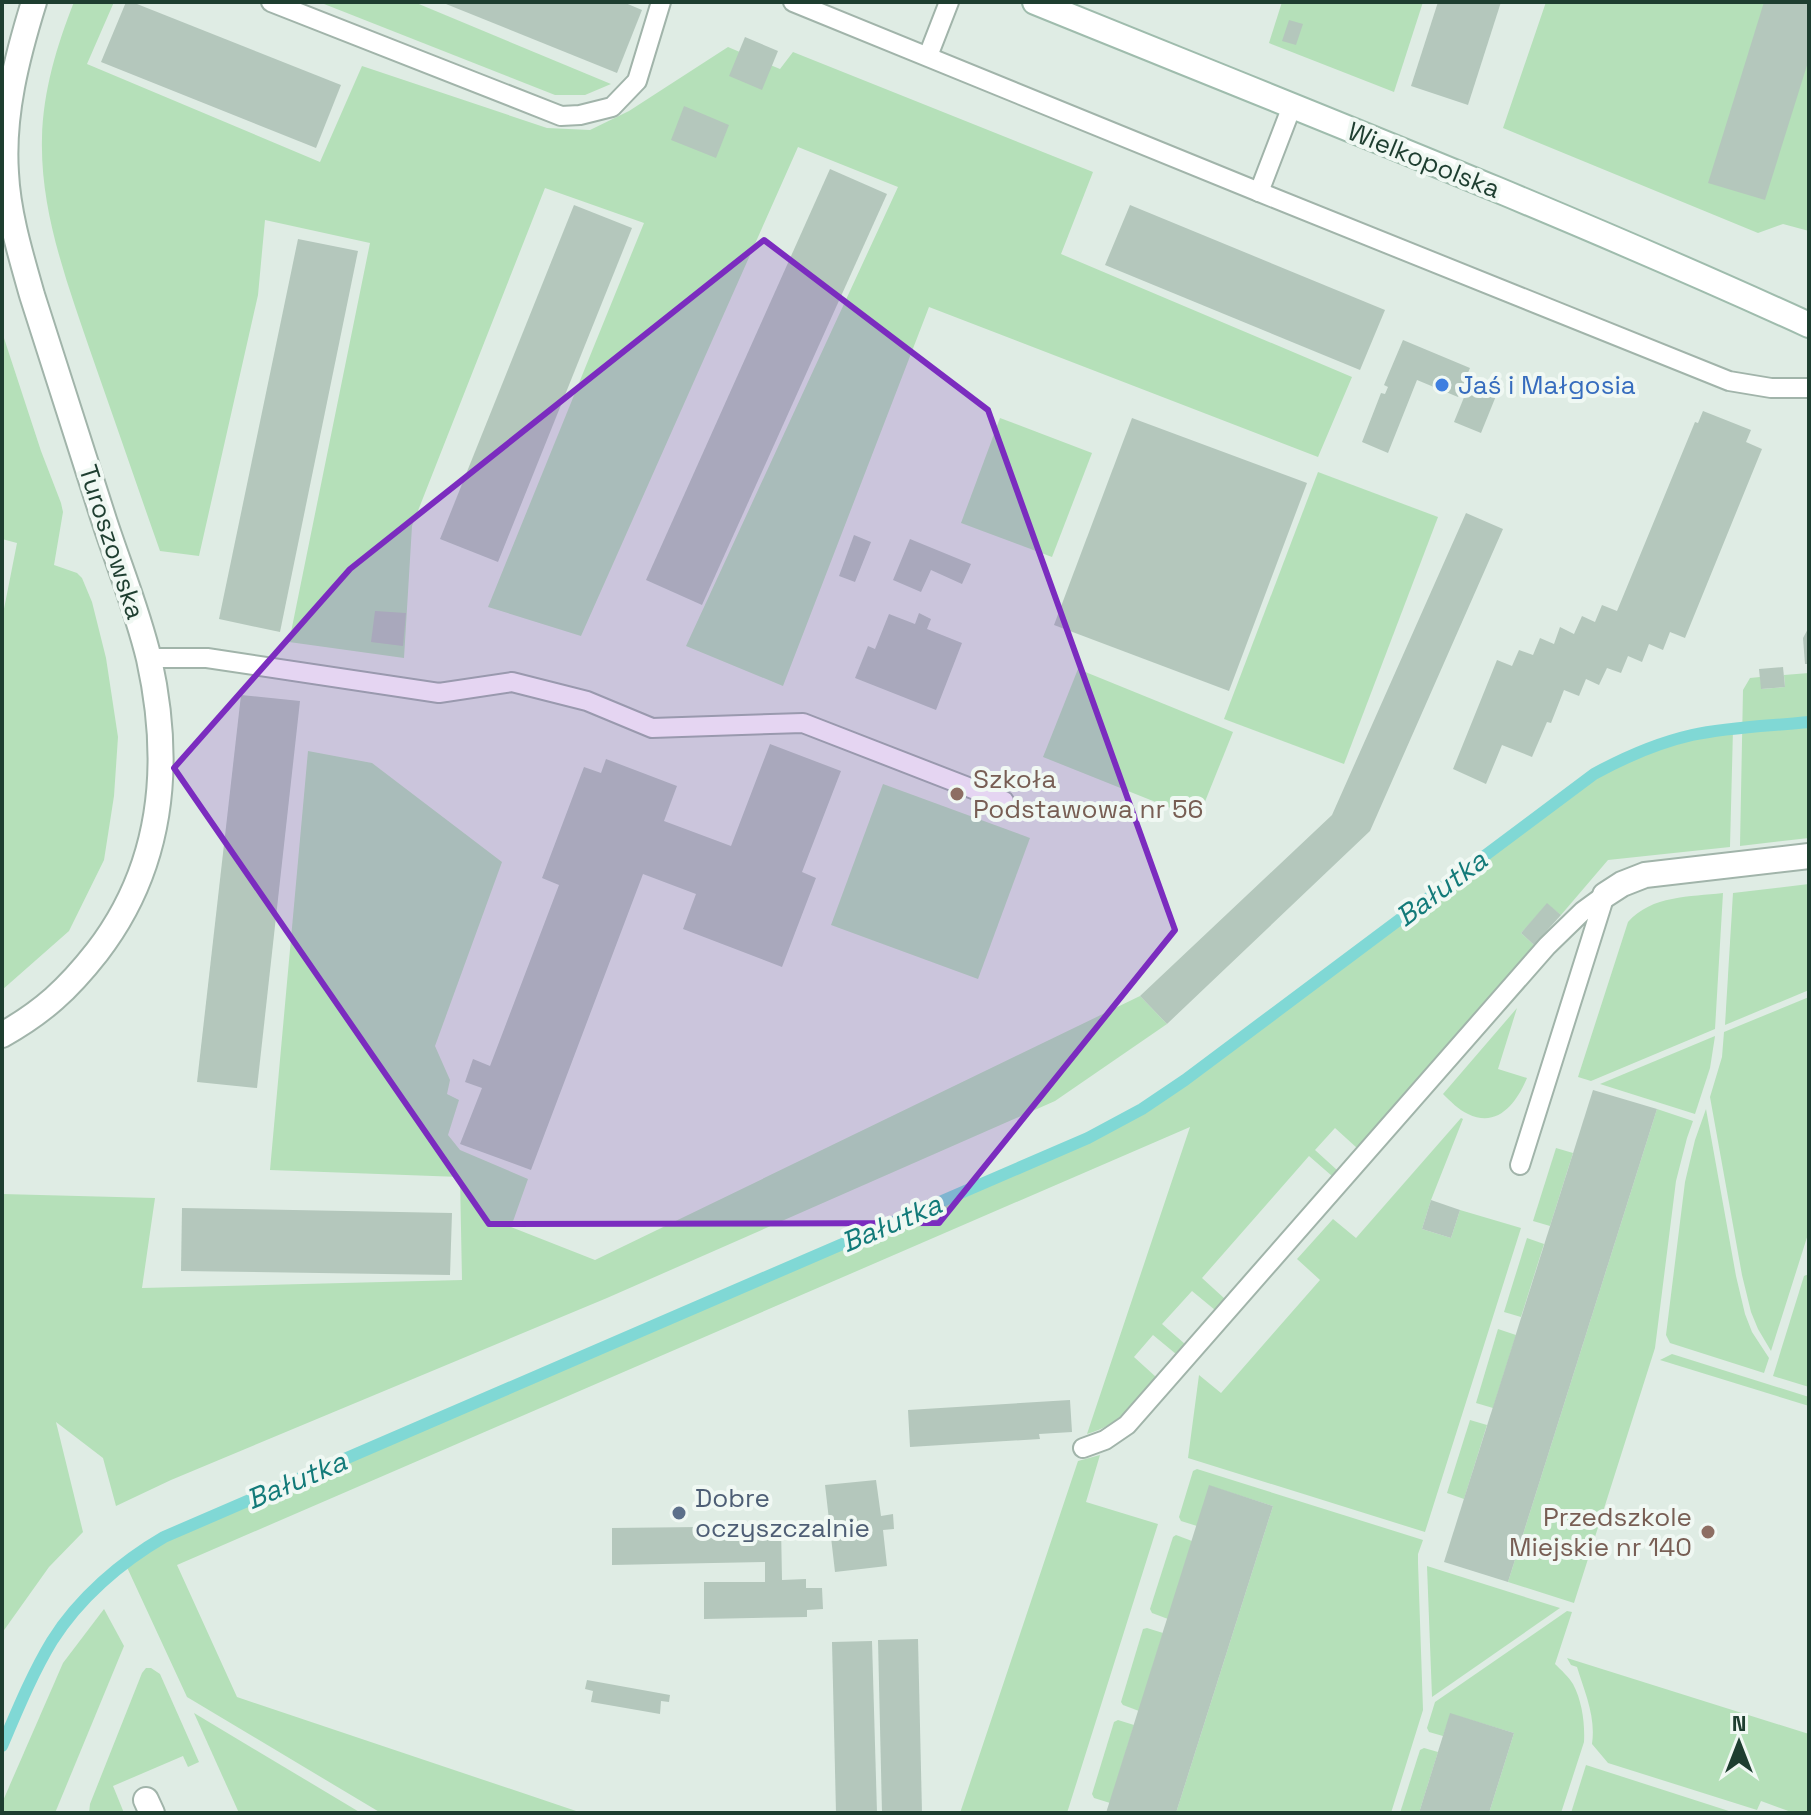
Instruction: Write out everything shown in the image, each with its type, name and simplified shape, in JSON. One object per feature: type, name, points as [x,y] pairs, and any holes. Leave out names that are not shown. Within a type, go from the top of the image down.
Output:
[{"type":"street","name":"Turoszowska","points":[[2,1035],[51,1002],[73,981],[119,922],[147,859],[160,792],[160,728],[149,658],[32,295],[5,197],[8,79],[34,2]]},
{"type":"street","name":"Wielkopolska","points":[[1035,2],[1640,249],[1809,325]]},
{"type":"street","points":[[1605,895],[1645,875],[1809,856]]},
{"type":"lane","points":[[271,2],[561,116],[596,113],[612,107],[637,81],[661,2]]},
{"type":"lane","points":[[793,2],[1729,381],[1771,388],[1809,388]]},
{"type":"lane","points":[[928,56],[949,2]]},
{"type":"lane","points":[[1259,192],[1292,106]]},
{"type":"lane","points":[[149,658],[207,658],[439,693],[512,682],[587,701],[652,728],[803,723],[1004,801]]},
{"type":"lane","points":[[1520,1165],[1605,895]]},
{"type":"lane","points":[[1083,1448],[1105,1440],[1127,1425],[1547,946],[1583,911],[1605,895]]},
{"type":"highlighted area","points":[[764,240],[988,410],[1175,930],[939,1223],[489,1224],[174,768],[350,569]]},
{"type":"green space","points":[[74,2],[114,2],[87,64],[320,162],[362,66],[547,128],[590,130],[629,111],[728,47],[780,69],[793,52],[1093,172],[1061,254],[1352,377],[1318,457],[929,307],[783,686],[686,646],[898,187],[798,147],[581,636],[488,607],[644,223],[545,188],[412,526],[404,658],[289,642],[370,243],[265,220],[258,295],[199,556],[160,551],[65,276],[46,194],[42,138],[45,103],[57,52]]},
{"type":"green space","points":[[319,2],[414,2],[611,84],[585,95],[555,95]]},
{"type":"green space","points":[[1282,2],[1423,2],[1394,92],[1269,43]]},
{"type":"green space","points":[[1546,2],[1809,2],[1809,231],[1783,224],[1758,233],[1503,128]]},
{"type":"green space","points":[[2,332],[61,503],[63,512],[54,565],[77,573],[92,602],[106,658],[118,737],[114,796],[104,860],[69,931],[2,990],[2,619],[17,543],[2,539]]},
{"type":"green space","points":[[1000,418],[1092,453],[1052,557],[961,523]]},
{"type":"green space","points":[[1318,472],[1438,517],[1344,764],[1224,719]]},
{"type":"green space","points":[[1078,669],[1233,732],[1198,819],[1043,757]]},
{"type":"green space","points":[[1809,673],[1809,838],[1740,846],[1743,690],[1750,678],[1760,677],[1762,689],[1785,687],[1784,675]]},
{"type":"green space","points":[[1733,729],[1730,847],[1608,860],[1561,915],[1547,904],[1521,933],[1534,945],[1357,1148],[1335,1128],[1315,1150],[1337,1170],[1332,1176],[1309,1156],[1202,1278],[1225,1299],[1215,1310],[1192,1291],[1162,1324],[1185,1344],[1176,1354],[1153,1335],[1134,1357],[1156,1377],[1126,1412],[1109,1425],[1087,1434],[1190,1127],[177,1565],[237,1697],[582,1813],[381,1813],[187,1697],[125,1563],[164,1537],[1088,1138],[1142,1109],[1185,1080],[1594,774],[1661,745]]},
{"type":"green space","points":[[308,751],[372,763],[502,862],[435,1046],[450,1080],[447,1094],[459,1100],[448,1135],[460,1150],[528,1179],[511,1227],[595,1260],[1140,996],[1167,1024],[1055,1101],[607,1298],[171,1480],[116,1506],[103,1458],[56,1422],[83,1532],[49,1567],[2,1633],[2,1194],[155,1198],[142,1288],[462,1280],[460,1177],[270,1170]]},
{"type":"green space","points":[[883,784],[1030,838],[978,979],[831,925]]},
{"type":"green space","points":[[1809,884],[1809,990],[1725,1025],[1733,893]]},
{"type":"green space","points":[[1723,893],[1715,1029],[1591,1081],[1578,1077],[1628,922],[1660,902]]},
{"type":"green space","points":[[1809,997],[1809,1231],[1771,1351],[1751,1312],[1742,1275],[1710,1097],[1722,1057],[1724,1032]]},
{"type":"green space","points":[[1517,1008],[1498,1069],[1527,1078],[1523,1087],[1512,1104],[1497,1116],[1479,1118],[1468,1114],[1443,1094]]},
{"type":"green space","points":[[1715,1036],[1710,1068],[1695,1114],[1600,1084]]},
{"type":"green space","points":[[1657,1109],[1693,1121],[1676,1181],[1655,1348],[1574,1603],[1508,1582]]},
{"type":"green space","points":[[1706,1109],[1745,1314],[1752,1332],[1769,1358],[1764,1373],[1670,1343],[1666,1335],[1685,1182]]},
{"type":"green space","points":[[1461,1118],[1422,1229],[1451,1238],[1460,1210],[1521,1228],[1425,1532],[1188,1458],[1199,1375],[1221,1393],[1320,1280],[1297,1259],[1333,1219],[1356,1238]]},
{"type":"green space","points":[[1556,1148],[1573,1153],[1550,1226],[1533,1221]]},
{"type":"green space","points":[[1527,1238],[1544,1244],[1521,1317],[1504,1312]]},
{"type":"green space","points":[[1809,1274],[1809,1387],[1773,1376],[1804,1276]]},
{"type":"green space","points":[[1498,1329],[1516,1335],[1493,1408],[1476,1403]]},
{"type":"green space","points":[[1672,1354],[1809,1397],[1809,1406],[1660,1360]]},
{"type":"green space","points":[[1470,1420],[1487,1425],[1464,1499],[1447,1493]]},
{"type":"green space","points":[[1100,1455],[1086,1502],[1158,1524],[1067,1813],[960,1813],[1078,1461]]},
{"type":"green space","points":[[1197,1469],[1423,1540],[1418,1563],[1423,1710],[1391,1813],[1176,1813],[1273,1506],[1210,1486],[1197,1526],[1181,1521],[1179,1517],[1193,1471]]},
{"type":"green space","points":[[1176,1535],[1192,1541],[1168,1619],[1152,1613],[1150,1609]]},
{"type":"green space","points":[[1427,1566],[1560,1608],[1432,1697]]},
{"type":"green space","points":[[104,1609],[124,1646],[55,1813],[2,1813],[2,1803],[63,1663]]},
{"type":"green space","points":[[1567,1611],[1572,1612],[1555,1664],[1576,1691],[1582,1712],[1584,1742],[1561,1813],[1489,1813],[1514,1733],[1451,1714],[1443,1736],[1429,1732],[1427,1728],[1435,1702]]},
{"type":"green space","points":[[1143,1629],[1163,1633],[1139,1711],[1121,1702]]},
{"type":"green space","points":[[1567,1658],[1809,1734],[1809,1813],[1794,1813],[1761,1801],[1757,1810],[1608,1763],[1592,1744],[1591,1715],[1586,1696],[1577,1667],[1571,1665]]},
{"type":"green space","points":[[146,1668],[160,1674],[199,1762],[188,1767],[183,1756],[113,1786],[124,1813],[89,1813],[90,1804]]},
{"type":"green space","points":[[194,1713],[361,1813],[239,1813]]},
{"type":"green space","points":[[1118,1720],[1134,1725],[1110,1803],[1094,1798],[1092,1794],[1114,1722]]},
{"type":"green space","points":[[1424,1748],[1438,1752],[1419,1813],[1400,1813],[1420,1750]]},
{"type":"green space","points":[[1586,1765],[1735,1813],[1571,1813]]},
{"type":"building","points":[[126,2],[341,85],[316,148],[101,62]]},
{"type":"building","points":[[441,2],[623,2],[642,10],[617,73]]},
{"type":"building","points":[[1438,2],[1501,2],[1468,105],[1411,86]]},
{"type":"building","points":[[1764,2],[1809,2],[1809,59],[1765,200],[1708,183]]},
{"type":"building","points":[[1289,20],[1303,24],[1296,45],[1282,41]]},
{"type":"building","points":[[745,37],[778,51],[762,90],[729,76]]},
{"type":"building","points":[[684,106],[729,125],[716,158],[671,140]]},
{"type":"building","points":[[830,169],[887,194],[702,605],[646,580]]},
{"type":"building","points":[[574,205],[632,228],[498,562],[440,539]]},
{"type":"building","points":[[1130,205],[1385,310],[1360,370],[1105,265]]},
{"type":"building","points":[[298,239],[358,251],[280,632],[219,619]]},
{"type":"building","points":[[1403,340],[1470,368],[1458,397],[1417,380],[1388,453],[1362,442],[1381,393],[1385,394],[1388,387],[1384,385]]},
{"type":"building","points":[[1471,380],[1498,391],[1481,433],[1454,422]]},
{"type":"building","points":[[1703,411],[1751,430],[1746,442],[1762,449],[1685,638],[1670,632],[1663,650],[1649,644],[1642,662],[1628,656],[1621,673],[1607,668],[1599,685],[1586,679],[1579,696],[1564,690],[1551,723],[1547,722],[1532,757],[1502,745],[1486,784],[1453,769],[1497,660],[1512,666],[1519,650],[1533,655],[1540,638],[1554,644],[1560,627],[1574,634],[1582,616],[1595,622],[1602,605],[1617,611],[1695,422],[1698,423]]},
{"type":"building","points":[[1132,418],[1307,483],[1229,691],[1054,625]]},
{"type":"building","points":[[1466,513],[1503,529],[1370,831],[1167,1024],[1140,996],[1332,815]]},
{"type":"building","points":[[854,535],[871,542],[855,582],[839,576]]},
{"type":"building","points":[[910,539],[971,564],[962,584],[931,570],[921,592],[893,580]]},
{"type":"building","points":[[375,611],[406,613],[403,646],[371,642]]},
{"type":"building","points":[[919,613],[931,619],[927,629],[962,643],[936,710],[855,678],[868,646],[875,649],[889,614],[915,624]]},
{"type":"building","points":[[1809,627],[1809,664],[1805,664],[1803,638]]},
{"type":"building","points":[[1783,667],[1785,687],[1761,689],[1759,669]]},
{"type":"building","points":[[241,695],[300,701],[257,1088],[197,1082]]},
{"type":"building","points":[[770,744],[841,771],[802,872],[816,878],[782,967],[683,929],[696,894],[643,874],[531,1170],[460,1144],[482,1088],[465,1082],[473,1059],[490,1066],[559,885],[542,878],[584,767],[601,773],[606,759],[677,786],[664,821],[731,846]]},
{"type":"building","points":[[1547,903],[1561,915],[1534,945],[1521,933]]},
{"type":"building","points":[[1593,1090],[1657,1109],[1508,1582],[1444,1562]]},
{"type":"building","points":[[1431,1200],[1460,1210],[1451,1238],[1422,1229]]},
{"type":"building","points":[[182,1208],[452,1213],[450,1275],[181,1271]]},
{"type":"building","points":[[1070,1400],[1072,1432],[1039,1434],[1040,1439],[910,1447],[908,1410]]},
{"type":"building","points":[[876,1480],[881,1516],[893,1514],[894,1529],[883,1530],[887,1566],[835,1572],[825,1485]]},
{"type":"building","points":[[1209,1485],[1273,1506],[1176,1813],[1106,1813]]},
{"type":"building","points":[[781,1526],[782,1580],[806,1579],[806,1588],[822,1588],[823,1609],[807,1610],[807,1617],[704,1619],[704,1582],[765,1582],[765,1562],[612,1565],[612,1528]]},
{"type":"building","points":[[918,1639],[922,1813],[882,1813],[878,1640]]},
{"type":"building","points":[[872,1641],[877,1813],[836,1813],[832,1642]]},
{"type":"building","points":[[587,1680],[670,1695],[669,1702],[661,1701],[660,1714],[591,1702],[593,1691],[585,1689]]},
{"type":"building","points":[[1450,1713],[1514,1733],[1489,1813],[1419,1813]]},
{"type":"waterway","name":"Bałutka","points":[[2,1746],[38,1666],[63,1625],[102,1582],[164,1537],[1088,1138],[1142,1109],[1185,1080],[1594,774],[1642,751],[1692,735],[1809,722]]},
{"type":"place","name":"Jaś i Małgosia","points":[[1442,385]]},
{"type":"place","name":"Szkoła Podstawowa nr 56","points":[[957,794]]},
{"type":"place","name":"Dobre oczyszczalnie","points":[[679,1513]]},
{"type":"place","name":"Przedszkole Miejskie nr 140","points":[[1708,1532]]}]
